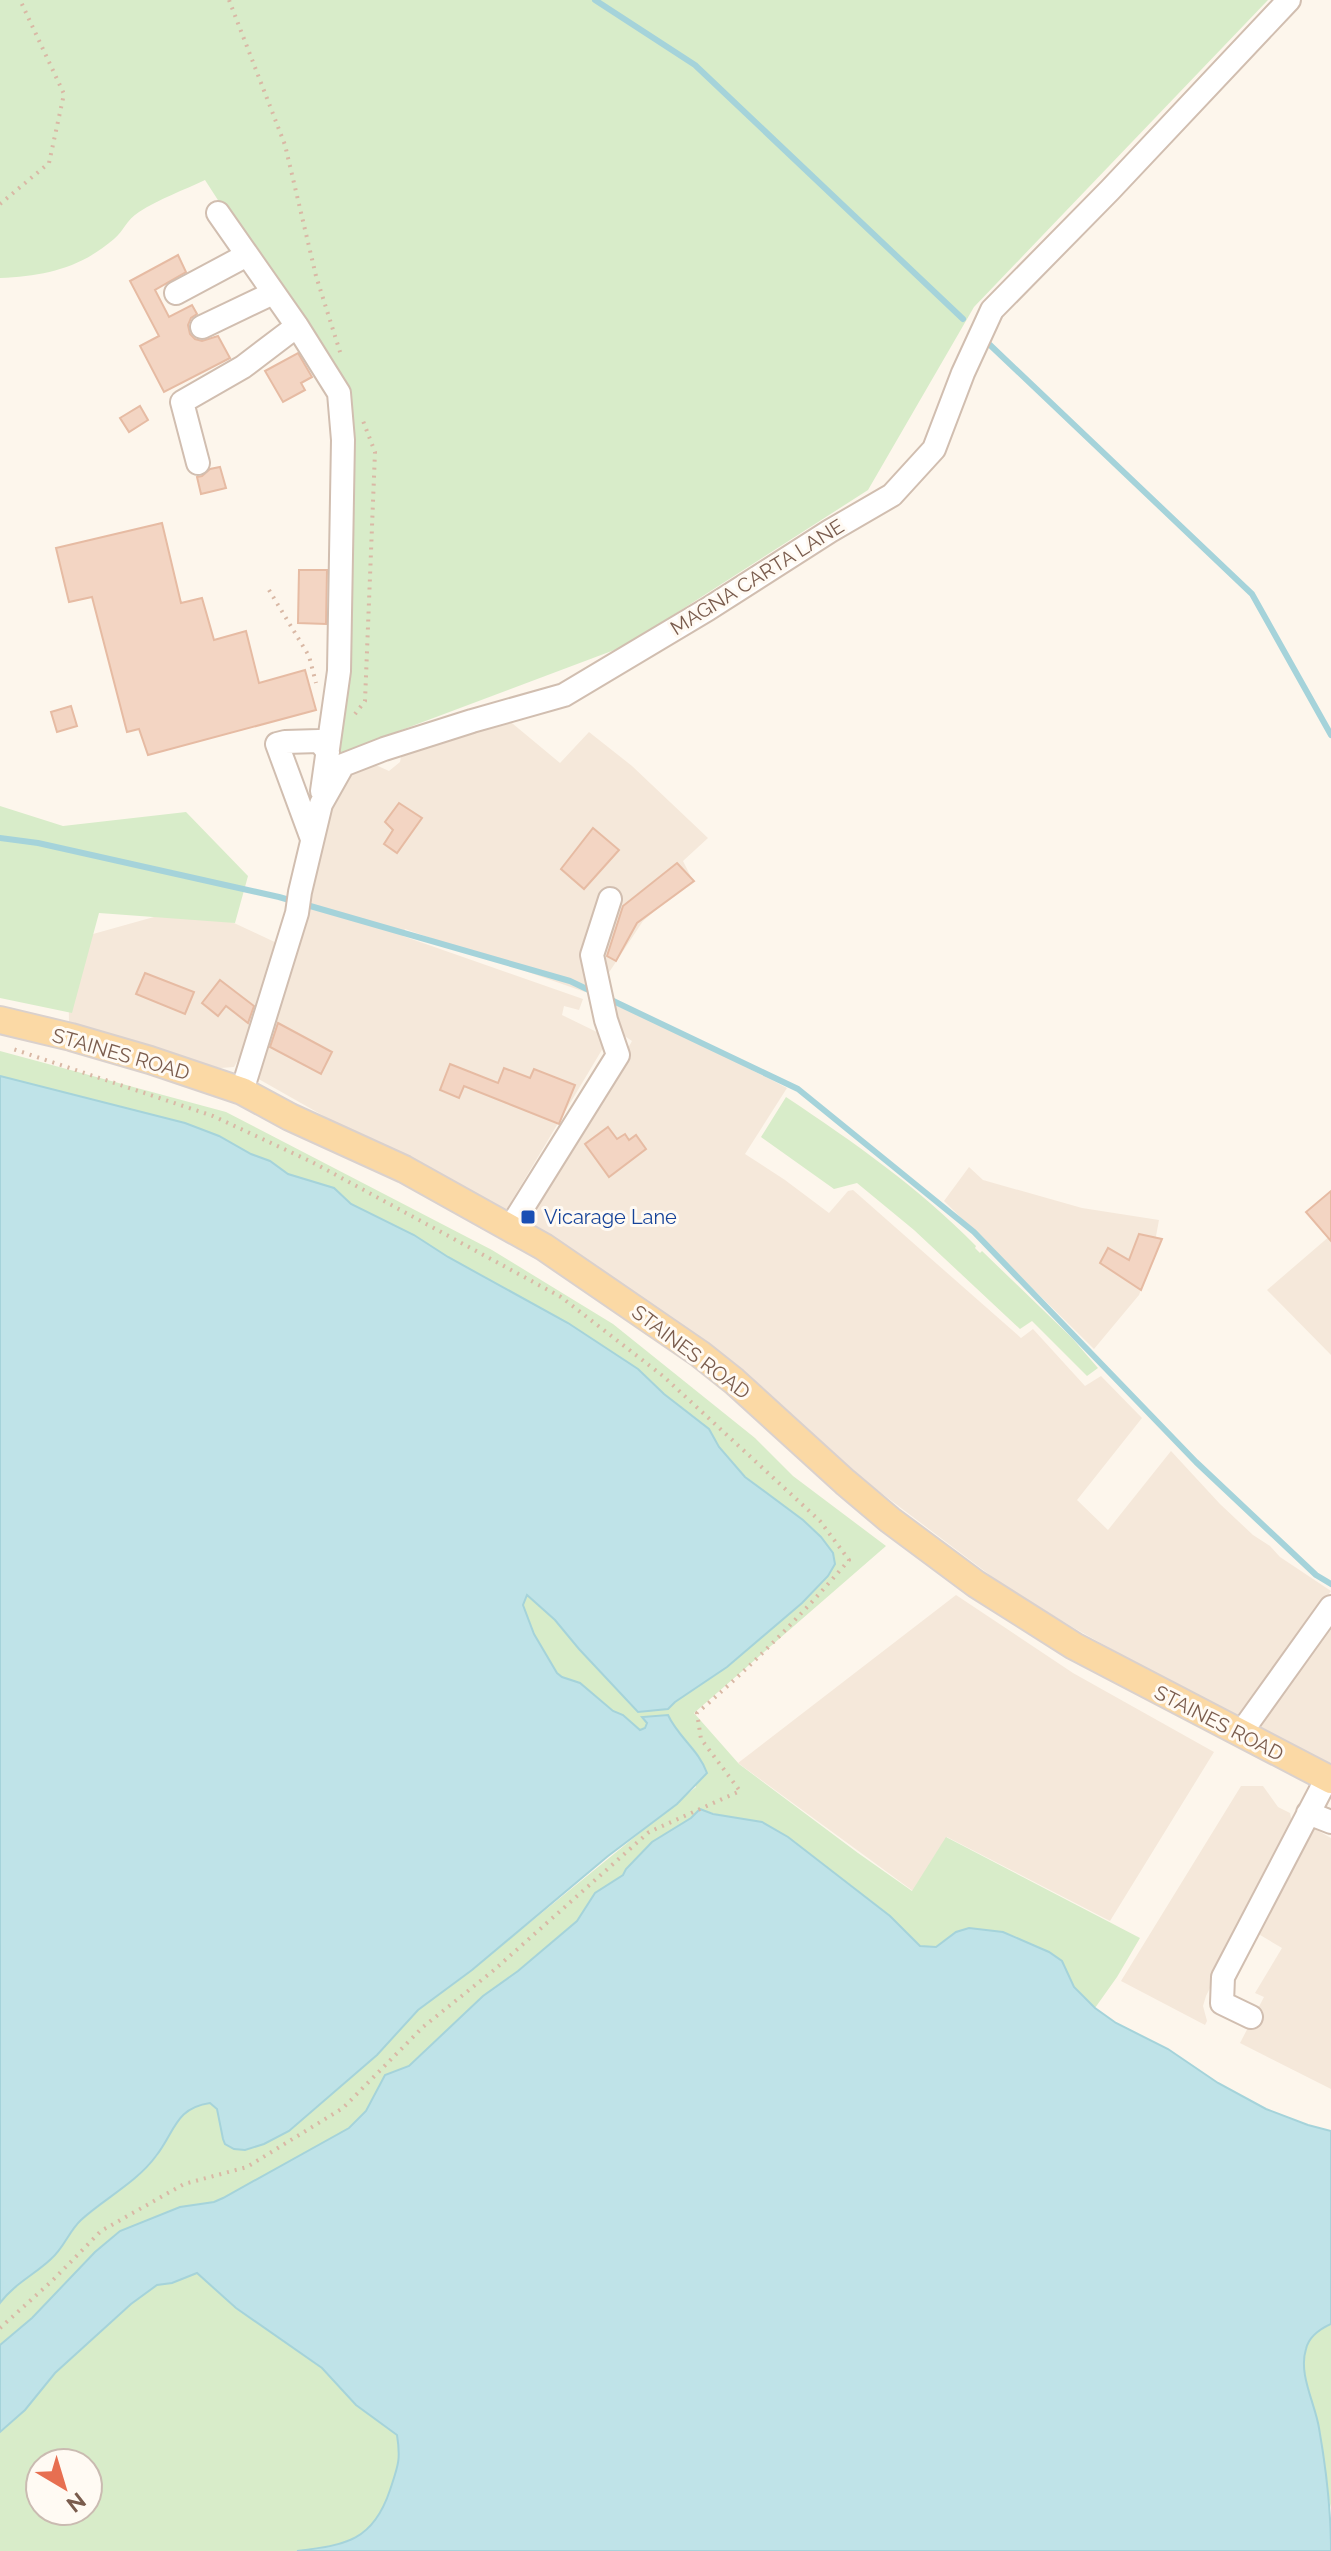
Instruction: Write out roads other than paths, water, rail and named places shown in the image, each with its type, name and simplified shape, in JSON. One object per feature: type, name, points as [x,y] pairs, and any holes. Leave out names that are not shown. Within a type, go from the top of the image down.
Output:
[{"type":"main road","name":"STAINES ROAD","points":[[0,1020],[150,1060],[242,1091],[290,1117],[404,1169],[544,1247],[700,1354],[867,1501],[976,1584],[1074,1646],[1329,1779]]},
{"type":"street","name":"MAGNA CARTA LANE","points":[[242,1091],[299,902],[321,804],[343,765],[472,721],[564,695],[892,495],[934,449],[963,373],[992,310],[1289,0]]},
{"type":"street","points":[[218,213],[297,326],[339,393],[343,440],[339,671],[321,804]]},
{"type":"street","points":[[176,293],[247,255]]},
{"type":"street","points":[[202,327],[273,293]]},
{"type":"street","points":[[198,463],[182,402],[243,367],[297,326]]},
{"type":"street","points":[[312,840],[277,744],[319,741],[328,752]]},
{"type":"street","points":[[510,1228],[618,1055],[606,1020],[592,955],[610,899]]},
{"type":"street","points":[[1240,1734],[1329,1612]]},
{"type":"street","points":[[1251,2017],[1222,2003],[1223,1977],[1308,1813],[1329,1779]]},
{"type":"street","points":[[1308,1813],[1331,1822]]},
{"type":"water","points":[[0,1076],[185,1123],[219,1136],[270,1161],[288,1174],[334,1188],[351,1204],[414,1235],[568,1323],[638,1369],[709,1429],[719,1447],[745,1477],[821,1537],[833,1553],[835,1564],[828,1576],[802,1603],[727,1667],[668,1709],[638,1712],[555,1620],[527,1595],[523,1605],[534,1634],[557,1673],[580,1683],[640,1730],[647,1723],[642,1717],[668,1715],[707,1773],[677,1804],[418,2010],[377,2055],[289,2131],[264,2144],[245,2150],[234,2149],[225,2144],[217,2109],[210,2103],[189,2110],[177,2122],[148,2166],[81,2220],[56,2255],[11,2290],[0,2303]]},
{"type":"water","points":[[700,1809],[762,1822],[788,1837],[890,1916],[920,1946],[936,1947],[956,1932],[969,1928],[1003,1932],[1049,1952],[1062,1961],[1074,1987],[1116,2023],[1168,2049],[1218,2083],[1266,2109],[1331,2131],[1331,2324],[1310,2340],[1304,2368],[1324,2458],[1331,2551],[297,2551],[343,2543],[366,2530],[375,2520],[397,2469],[397,2435],[356,2405],[322,2368],[236,2308],[197,2273],[157,2285],[131,2304],[55,2373],[25,2410],[0,2432],[0,2345],[32,2318],[95,2252],[120,2231],[180,2207],[223,2198],[349,2128],[366,2111],[385,2075],[409,2066],[483,1996],[577,1921],[595,1893],[623,1875],[652,1842]]},
{"type":"waterway","points":[[595,0],[695,65],[963,319]]},
{"type":"waterway","points":[[990,345],[1252,594],[1331,735]]},
{"type":"waterway","points":[[0,838],[38,843],[279,897],[570,981],[593,992]]},
{"type":"waterway","points":[[607,998],[798,1089],[974,1232],[1196,1462],[1316,1575],[1331,1584]]},
{"type":"place","name":"Vicarage Lane","points":[[528,1217]]}]
